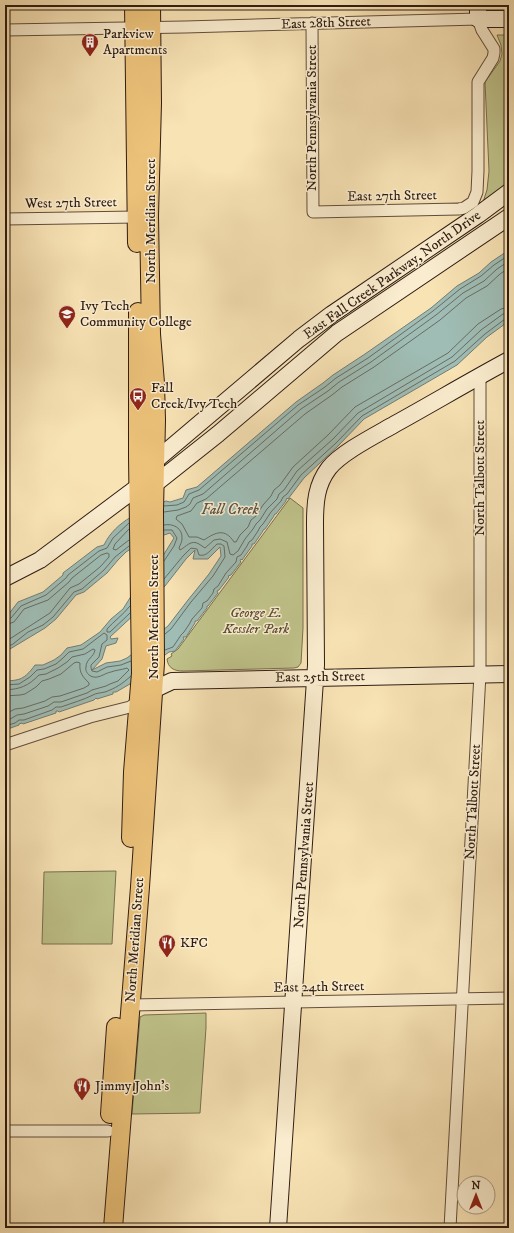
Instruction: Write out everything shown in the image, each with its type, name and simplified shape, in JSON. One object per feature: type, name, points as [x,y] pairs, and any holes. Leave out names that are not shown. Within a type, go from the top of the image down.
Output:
[{"type":"main road","name":"North Meridian Street","points":[[101,1228],[131,844],[133,772],[141,673],[139,510],[149,490],[155,461],[155,383],[151,334],[150,223],[152,103],[143,27],[134,5]]},
{"type":"main road","name":"North Meridian Street","points":[[113,1228],[155,663],[137,217],[143,27],[152,5]]},
{"type":"street","name":"East 28th Street","points":[[5,30],[312,23],[478,12],[509,19]]},
{"type":"street","name":"East 27th Street","points":[[313,212],[459,209],[470,204],[476,197],[478,178],[478,82],[493,58],[494,53],[494,49],[482,30],[478,12]]},
{"type":"street","name":"North Pennsylvania Street","points":[[312,23],[313,212]]},
{"type":"street","name":"East Fall Creek Parkway, North Drive","points":[[155,461],[299,339],[332,314],[472,219],[509,192]]},
{"type":"street","name":"West 27th Street","points":[[5,219],[137,217]]},
{"type":"street","name":"East Fall Creek Parkway, North Drive","points":[[5,578],[40,560],[76,534],[149,490],[218,434],[337,333],[509,217]]},
{"type":"street","name":"North Pennsylvania Street","points":[[278,1228],[315,677],[315,504],[317,492],[329,468],[358,445],[509,360]]},
{"type":"street","name":"North Talbott Street","points":[[450,1228],[480,674],[480,376]]},
{"type":"street","name":"East 25th Street","points":[[138,702],[154,690],[172,681],[509,674]]},
{"type":"street","points":[[5,746],[90,717],[130,707],[138,702]]},
{"type":"street","name":"East 24th Street","points":[[130,1005],[509,998]]},
{"type":"street","points":[[5,1131],[108,1131]]},
{"type":"green space","points":[[497,35],[509,35],[509,182],[483,202],[487,190],[489,171],[485,82],[500,61],[502,54],[501,45]]},
{"type":"green space","name":"George E. Kessler Park","points":[[290,498],[303,508],[303,628],[301,663],[298,667],[294,668],[183,671],[170,667],[167,659],[178,649]]},
{"type":"green space","points":[[116,871],[112,944],[42,944],[44,872]]},
{"type":"green space","points":[[206,1013],[200,1113],[132,1114],[140,1017],[144,1015]]},
{"type":"water","name":"Fall Creek","points":[[509,250],[509,321],[487,337],[457,365],[364,419],[304,478],[274,515],[254,544],[252,544],[231,575],[228,576],[229,577],[217,591],[218,593],[197,621],[195,621],[186,637],[183,637],[184,639],[175,651],[169,652],[133,679],[130,684],[116,692],[113,692],[113,694],[97,699],[96,698],[59,712],[56,711],[56,713],[19,724],[5,730],[5,682],[24,677],[35,665],[43,665],[54,660],[67,648],[81,645],[100,632],[111,619],[123,609],[140,582],[156,567],[174,538],[170,533],[140,543],[126,552],[107,573],[84,592],[76,595],[56,619],[45,628],[5,652],[5,617],[18,602],[43,592],[63,575],[63,573],[97,547],[104,545],[115,529],[130,517],[166,501],[170,502],[183,498],[186,490],[197,487],[296,402],[431,308],[457,286],[479,273],[491,262]],"holes":[[[220,547],[221,556],[209,574],[168,626],[127,658],[120,661],[106,663],[92,670],[102,659],[106,646],[116,643],[118,638],[111,639],[110,637],[165,586],[195,550],[193,559],[208,559]]]},
{"type":"place","name":"Parkview Apartments","points":[[90,57]]},
{"type":"place","name":"Ivy Tech Community College","points":[[67,329]]},
{"type":"place","name":"Fall Creek/Ivy Tech","points":[[138,411]]},
{"type":"place","name":"KFC","points":[[167,958]]},
{"type":"place","name":"Jimmy John's","points":[[82,1101]]}]
